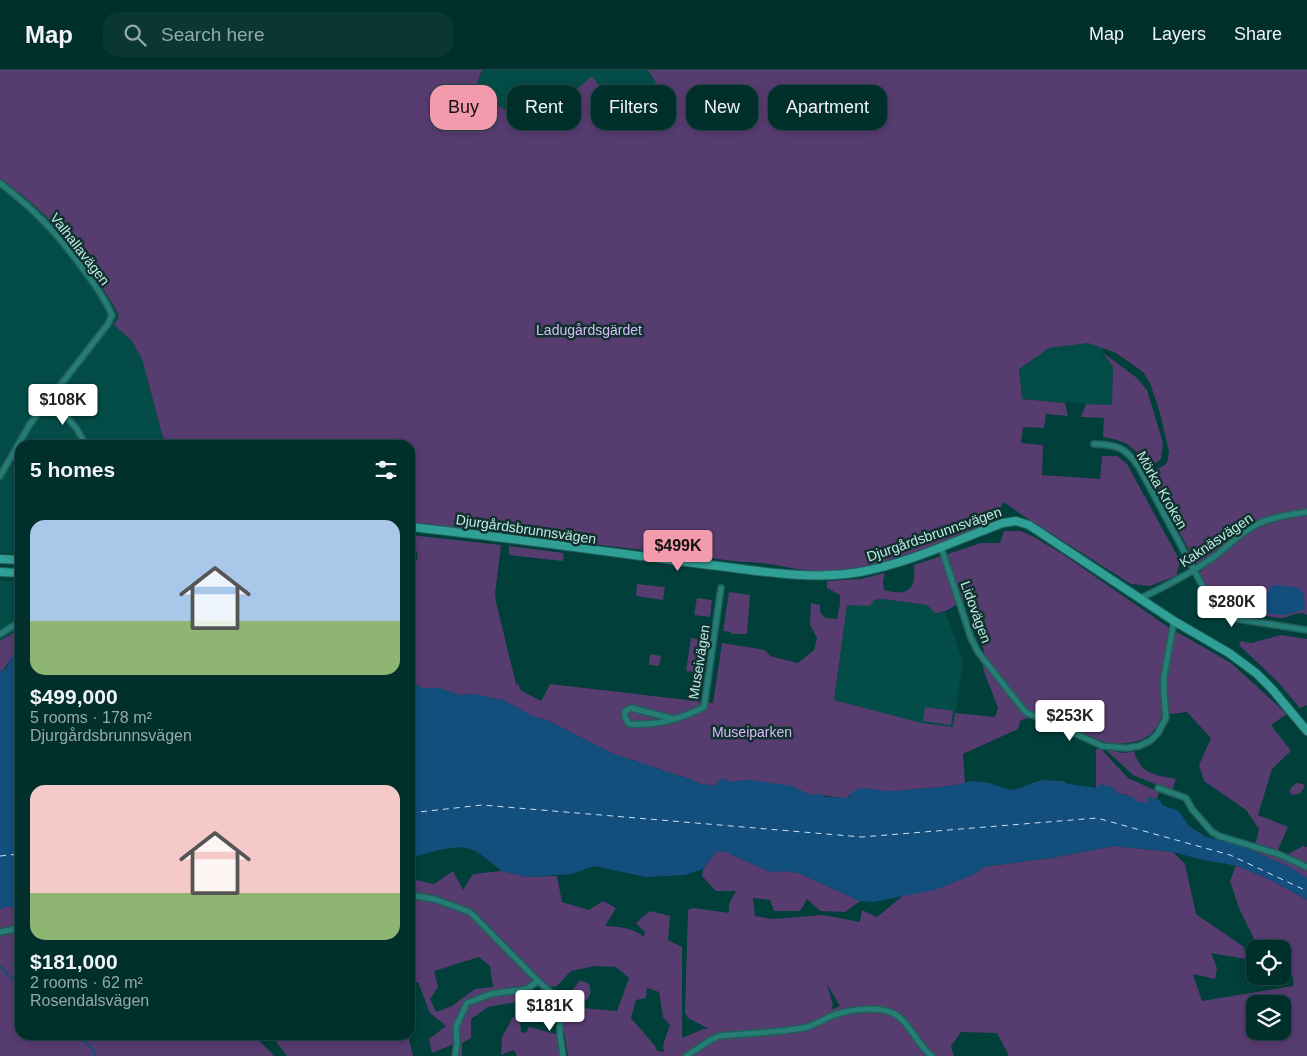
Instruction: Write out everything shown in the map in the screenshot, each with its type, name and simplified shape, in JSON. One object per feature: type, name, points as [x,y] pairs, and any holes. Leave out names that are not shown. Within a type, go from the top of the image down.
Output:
[{"type":"street","name":"Valhallavägen","points":[[0,183],[32,208],[64,243],[89,277],[112,315],[108,324],[51,398]]},
{"type":"street","points":[[20,440],[51,398],[76,428],[83,440]]},
{"type":"street","name":"Mörka Kroken","points":[[1094,444],[1118,446],[1130,454],[1139,466],[1217,610],[1224,615],[1248,622],[1307,630]]},
{"type":"street","points":[[0,476],[15,449]]},
{"type":"street","name":"Kaknäsvägen","points":[[1141,598],[1195,570],[1253,526],[1274,518],[1307,512]]},
{"type":"street","name":"Djurgårdsbrunnsvägen","points":[[415,528],[617,554],[804,575],[825,575],[859,572],[897,563],[1009,521],[1022,522],[1174,621],[1229,652],[1256,673],[1307,731]]},
{"type":"street","name":"Lidovägen","points":[[941,547],[978,652],[1023,709],[1027,713],[1102,746],[1126,748],[1138,746],[1150,741],[1162,726],[1166,712],[1164,677],[1174,621]]},
{"type":"street","points":[[0,559],[15,560]]},
{"type":"street","points":[[0,572],[15,573]]},
{"type":"street","name":"Museivägen","points":[[674,719],[631,708],[626,710],[625,717],[629,724],[644,725],[674,719],[687,716],[704,707],[721,588]]},
{"type":"street","points":[[0,634],[15,625]]},
{"type":"street","points":[[1158,788],[1186,798],[1192,809],[1206,826],[1219,836],[1252,845],[1307,866]]},
{"type":"street","points":[[415,895],[434,899],[470,912],[538,981],[556,996],[559,1003],[560,1034],[564,1056]]},
{"type":"street","points":[[0,932],[15,929]]},
{"type":"street","points":[[455,1056],[457,1043],[456,1027],[467,1003],[491,994],[527,989],[538,981]]},
{"type":"street","points":[[686,1056],[719,1036],[771,1033],[805,1028],[833,1016],[868,1008],[895,1015],[932,1056]]},
{"type":"shaded area","points":[[482,70],[648,70],[657,85],[591,85],[591,117],[581,118],[581,85],[507,85],[507,110],[497,105],[497,85],[479,85],[477,83]]},
{"type":"shaded area","points":[[0,178],[41,210],[67,239],[87,264],[117,311],[119,317],[114,325],[131,340],[142,359],[164,440],[15,440],[15,554],[0,553]]},
{"type":"shaded area","points":[[1088,343],[1104,347],[1101,353],[1113,367],[1112,406],[1022,399],[1019,369],[1049,348]]},
{"type":"shaded area","points":[[0,580],[15,582],[15,632],[0,641]]},
{"type":"shaded area","points":[[1272,585],[1296,587],[1304,593],[1305,609],[1286,615],[1268,614],[1266,599]]},
{"type":"shaded area","points":[[882,599],[927,605],[935,613],[946,613],[963,662],[953,727],[922,723],[834,700],[847,605]]},
{"type":"shaded area","points":[[15,654],[15,909],[9,906],[0,909],[0,672],[8,666],[11,658]]},
{"type":"shaded area","points":[[415,684],[422,688],[439,688],[460,695],[474,694],[505,701],[532,716],[549,721],[611,753],[701,784],[715,786],[722,779],[732,782],[749,780],[792,786],[811,795],[820,794],[826,797],[848,798],[853,791],[863,788],[896,791],[951,786],[972,781],[990,783],[1014,790],[1041,780],[1063,781],[1068,784],[1096,788],[1101,784],[1113,787],[1118,794],[1133,797],[1136,801],[1147,803],[1148,797],[1160,800],[1162,805],[1179,811],[1189,826],[1206,837],[1246,848],[1289,867],[1307,878],[1307,900],[1271,880],[1238,866],[1203,860],[1173,852],[1114,846],[1050,858],[983,867],[977,873],[934,890],[873,902],[860,901],[799,873],[770,872],[726,852],[717,851],[703,869],[685,875],[646,877],[594,866],[572,874],[528,877],[502,871],[476,851],[463,847],[443,849],[415,857]]},
{"type":"green space","name":"Ladugårdsgärdet","points":[[0,70],[482,70],[477,83],[479,85],[430,85],[430,130],[497,130],[497,105],[507,110],[507,130],[581,130],[581,86],[592,76],[599,85],[591,85],[591,130],[676,130],[676,85],[657,85],[648,70],[1307,70],[1307,509],[1273,515],[1253,523],[1199,564],[1196,563],[1148,473],[1165,465],[1169,452],[1160,413],[1150,383],[1143,372],[1116,353],[1088,343],[1049,348],[1019,369],[1022,399],[1065,403],[1068,416],[1046,414],[1044,428],[1023,427],[1021,443],[1043,445],[1042,475],[1100,479],[1102,456],[1117,456],[1127,464],[1180,561],[1176,576],[1150,586],[1131,584],[1004,502],[998,511],[989,516],[988,525],[925,550],[882,564],[838,571],[797,569],[415,523],[415,440],[164,440],[142,359],[131,340],[114,325],[119,317],[117,311],[79,252],[58,228],[0,178]]},
{"type":"green space","points":[[1102,352],[1137,378],[1147,390],[1163,443],[1161,459],[1156,463],[1145,467],[1129,445],[1118,440],[1103,437],[1104,418],[1081,417],[1086,404],[1112,405],[1113,367]]},
{"type":"green space","points":[[1307,515],[1307,615],[1297,613],[1280,618],[1235,611],[1218,602],[1214,602],[1200,578],[1200,572],[1203,569],[1248,533],[1265,525]]},
{"type":"green space","name":"Museiparken","points":[[1004,531],[1021,531],[1034,537],[1061,553],[1168,627],[1231,663],[1287,714],[1271,725],[1291,751],[1272,769],[1258,815],[1288,827],[1278,850],[1289,854],[1303,846],[1307,847],[1307,878],[1289,867],[1246,848],[1256,842],[1259,829],[1246,810],[1204,781],[1199,765],[1211,738],[1187,712],[1162,715],[1152,733],[1144,739],[1119,744],[1095,739],[1050,718],[1031,717],[1020,721],[1018,729],[963,754],[965,784],[896,791],[863,788],[849,795],[848,799],[812,795],[749,780],[732,782],[722,779],[715,786],[701,784],[611,753],[549,721],[532,716],[505,701],[474,694],[460,695],[439,688],[422,688],[415,684],[415,562],[417,552],[415,536],[501,545],[495,594],[516,684],[519,685],[520,690],[541,701],[550,684],[713,703],[722,643],[765,650],[770,656],[798,663],[814,650],[817,638],[810,625],[811,603],[820,605],[820,612],[825,618],[837,619],[840,595],[827,588],[827,581],[861,579],[885,573],[884,590],[893,592],[905,591],[909,589],[914,580],[914,565],[981,543],[1000,543]],"holes":[[[882,599],[927,605],[935,613],[945,611],[966,601],[984,651],[983,669],[998,708],[995,717],[955,713],[953,727],[922,723],[834,700],[847,605],[870,606],[874,600]]]},
{"type":"green space","points":[[509,546],[563,553],[564,558],[562,561],[509,555]]},
{"type":"green space","points":[[637,584],[665,587],[663,600],[636,596]]},
{"type":"green space","points":[[729,592],[750,595],[747,634],[731,634],[731,632],[723,631]]},
{"type":"green space","points":[[697,598],[712,600],[710,617],[694,615]]},
{"type":"green space","points":[[15,632],[15,655],[0,672],[0,641]]},
{"type":"green space","points":[[1281,635],[1307,639],[1307,705],[1300,708],[1277,681],[1239,645],[1241,641],[1251,643]]},
{"type":"green space","points":[[691,638],[707,641],[703,673],[686,671]]},
{"type":"green space","points":[[650,654],[661,656],[659,666],[649,665]]},
{"type":"green space","points":[[925,707],[953,711],[951,725],[923,721]]},
{"type":"green space","points":[[1096,749],[1101,749],[1128,778],[1159,792],[1157,799],[1148,797],[1148,804],[1135,801],[1133,797],[1096,788]]},
{"type":"green space","points":[[1106,750],[1125,753],[1134,751],[1140,765],[1144,769],[1176,779],[1172,791],[1133,775]]},
{"type":"green space","points":[[1296,783],[1303,784],[1305,787],[1299,794],[1292,795],[1290,789]]},
{"type":"green space","points":[[1114,846],[1173,852],[1185,864],[1196,914],[1244,947],[1246,959],[1211,953],[1217,968],[1215,979],[1193,974],[1202,1001],[1293,986],[1293,976],[1291,975],[1291,940],[1255,940],[1239,908],[1230,881],[1236,865],[1271,880],[1307,900],[1307,1056],[1009,1056],[997,1033],[961,1032],[951,1046],[954,1056],[568,1056],[563,1025],[564,1013],[582,1008],[617,1011],[629,978],[616,967],[595,966],[571,971],[556,987],[537,983],[527,1000],[488,1007],[471,1019],[471,1038],[462,1043],[462,1056],[453,1056],[454,1044],[432,1053],[429,1039],[446,1026],[430,1013],[418,982],[415,983],[415,879],[434,884],[453,871],[463,890],[473,874],[502,871],[528,877],[557,876],[562,902],[589,910],[603,901],[616,908],[605,926],[630,929],[644,937],[645,932],[636,923],[650,911],[670,916],[668,940],[682,947],[682,1038],[703,1029],[709,1029],[688,1018],[685,1013],[688,910],[693,908],[729,913],[729,904],[736,891],[716,891],[702,876],[703,869],[717,851],[726,852],[770,872],[799,873],[860,901],[845,912],[820,911],[807,899],[800,911],[774,911],[770,900],[753,898],[755,916],[772,919],[823,915],[860,922],[862,910],[877,917],[905,894],[934,890],[977,873],[983,867],[1050,858]],"holes":[[[479,957],[490,966],[493,987],[475,989],[452,1006],[436,1012],[430,999],[438,987],[434,971]],[[827,984],[840,1006],[831,1010],[833,1005]],[[647,988],[659,992],[663,1017],[670,1025],[663,1045],[664,1052],[657,1051],[655,1046],[631,1018],[636,1000],[646,998]]]},
{"type":"green space","points":[[9,906],[15,909],[15,926],[0,930],[0,909]]},
{"type":"green space","points":[[15,933],[15,1040],[259,1040],[274,1056],[0,1056],[0,937]]},
{"type":"green space","points":[[580,980],[589,984],[590,994],[582,1003],[568,1005],[566,999]]},
{"type":"green space","points":[[513,1017],[520,1021],[521,1032],[526,1033],[529,1027],[556,1034],[561,1056],[517,1056],[514,1050],[501,1055],[502,1037]]},
{"type":"green space","points":[[275,1040],[409,1040],[413,1056],[287,1056]]},
{"type":"waterway","points":[[0,966],[15,982]]},
{"type":"waterway","points":[[82,1040],[92,1048],[95,1055]]},
{"type":"ferry route","points":[[415,812],[482,805],[862,837],[1097,818],[1230,855],[1307,891]]},
{"type":"ferry route","points":[[0,856],[15,854]]}]
